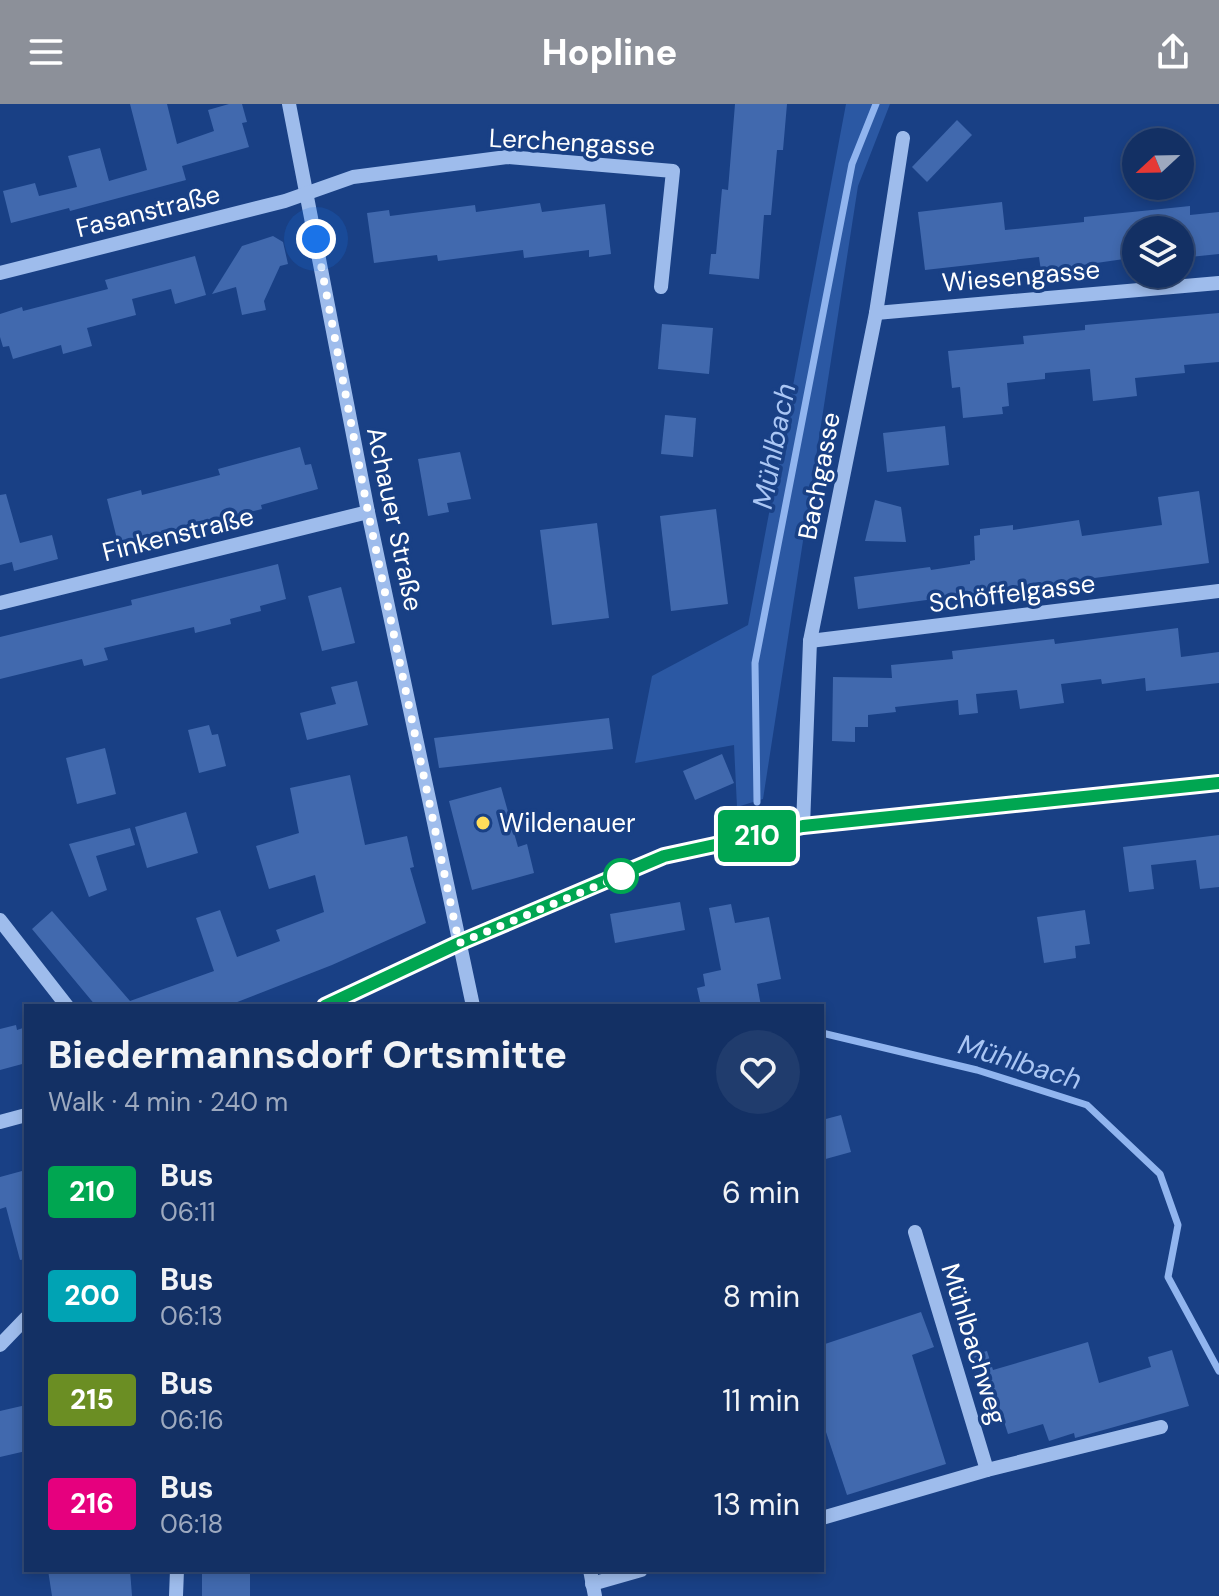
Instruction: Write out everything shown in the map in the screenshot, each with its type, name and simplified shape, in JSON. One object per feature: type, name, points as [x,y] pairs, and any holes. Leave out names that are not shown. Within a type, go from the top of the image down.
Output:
[{"type":"street","name":"Achauer Straße","points":[[289,104],[368,512],[473,1004]]},
{"type":"street","name":"Bachgasse","points":[[803,826],[810,641],[876,313],[903,138]]},
{"type":"street","name":"Lerchengasse","points":[[308,193],[353,177],[507,157],[673,171],[661,287]]},
{"type":"street","name":"Fasanstraße","points":[[0,273],[308,193]]},
{"type":"street","name":"Wiesengasse","points":[[876,313],[1219,283]]},
{"type":"street","name":"Finkenstraße","points":[[0,603],[368,512]]},
{"type":"street","name":"Schöffelgasse","points":[[810,641],[1219,591]]},
{"type":"street","points":[[329,1004],[459,943],[664,856],[803,826],[1219,783]]},
{"type":"street","points":[[0,920],[65,1004]]},
{"type":"street","points":[[0,1122],[24,1116]]},
{"type":"street","name":"Mühlbachweg","points":[[915,1232],[987,1470]]},
{"type":"street","points":[[0,1345],[24,1320]]},
{"type":"street","points":[[824,1517],[987,1470],[1161,1427]]},
{"type":"street","points":[[176,1596],[177,1572]]},
{"type":"street","points":[[592,1583],[633,1572]]},
{"type":"shaded area","points":[[846,104],[890,104],[858,186],[763,799],[737,807],[734,745],[635,763],[652,676],[748,625]]},
{"type":"building","points":[[130,104],[167,104],[177,144],[214,131],[208,110],[242,104],[247,122],[242,123],[249,147],[182,166],[186,180],[70,211],[69,208],[11,223],[3,191],[35,183],[39,196],[77,187],[68,156],[100,148],[109,181],[147,170]]},
{"type":"building","points":[[735,104],[787,104],[783,150],[777,150],[771,215],[764,215],[759,279],[709,274],[711,254],[716,254],[722,189],[728,190]]},
{"type":"building","points":[[957,120],[972,135],[927,182],[912,167]]},
{"type":"building","points":[[1002,202],[1005,230],[1084,222],[1084,217],[1190,206],[1190,215],[1219,212],[1219,254],[1194,257],[1194,216],[1122,216],[1122,259],[1041,271],[1039,257],[925,270],[918,212]]},
{"type":"building","points":[[540,203],[542,212],[605,204],[611,254],[589,257],[589,250],[524,258],[523,250],[438,261],[437,255],[374,263],[367,213],[389,210],[390,216],[475,205],[476,212]]},
{"type":"building","points":[[273,236],[283,242],[288,264],[280,266],[264,301],[266,310],[242,315],[236,287],[212,294],[242,246]]},
{"type":"building","points":[[195,256],[206,295],[175,304],[171,289],[132,299],[136,315],[87,328],[92,346],[63,354],[61,345],[13,359],[9,346],[3,347],[0,314],[108,289],[105,280]]},
{"type":"building","points":[[1219,313],[1219,362],[1184,365],[1185,373],[1135,378],[1137,396],[1093,401],[1090,369],[1045,373],[1045,379],[1007,383],[1009,406],[1002,407],[1003,414],[963,418],[960,387],[952,388],[948,351],[1024,344],[1023,336],[1085,330],[1085,325]]},
{"type":"building","points":[[662,324],[713,328],[709,374],[658,369]]},
{"type":"building","points":[[665,415],[696,418],[693,457],[661,454]]},
{"type":"building","points":[[945,426],[949,465],[887,472],[883,433]]},
{"type":"building","points":[[300,447],[305,465],[311,464],[318,489],[261,505],[262,509],[118,543],[107,499],[141,490],[142,495],[220,475],[218,469]]},
{"type":"building","points":[[460,452],[471,499],[447,503],[449,512],[428,516],[418,459]]},
{"type":"building","points":[[1199,491],[1209,563],[858,609],[854,577],[970,564],[975,560],[974,536],[980,535],[980,529],[1013,525],[1013,530],[1079,520],[1082,536],[1162,525],[1158,497]]},
{"type":"building","points":[[6,494],[20,543],[52,535],[58,559],[14,571],[12,562],[0,565],[0,495]]},
{"type":"building","points":[[875,500],[901,507],[906,542],[865,541]]},
{"type":"building","points":[[716,509],[728,604],[671,611],[660,516]]},
{"type":"building","points":[[597,523],[609,618],[552,625],[540,530]]},
{"type":"building","points":[[278,564],[286,599],[260,606],[261,611],[230,619],[231,624],[195,633],[194,627],[104,648],[108,660],[84,666],[82,659],[0,679],[0,637],[132,605],[131,600]]},
{"type":"building","points":[[341,587],[355,643],[322,651],[308,596]]},
{"type":"building","points":[[1178,628],[1181,657],[1219,652],[1219,683],[1146,691],[1145,678],[1102,684],[1101,679],[1061,684],[1064,703],[1020,709],[1017,690],[976,694],[978,713],[959,715],[958,700],[895,707],[896,712],[868,715],[868,727],[855,727],[855,742],[832,741],[833,677],[892,678],[891,665],[953,659],[952,651],[1054,639],[1055,644]]},
{"type":"building","points":[[357,681],[368,725],[307,740],[300,713],[336,704],[331,687]]},
{"type":"building","points":[[609,718],[613,749],[439,768],[434,738]]},
{"type":"building","points":[[209,725],[212,735],[218,734],[226,766],[199,773],[188,730]]},
{"type":"building","points":[[105,748],[116,794],[77,804],[66,758]]},
{"type":"building","points":[[722,754],[734,783],[695,800],[683,771]]},
{"type":"building","points":[[350,775],[365,845],[407,836],[414,867],[410,868],[426,923],[332,965],[232,1004],[94,1004],[32,929],[52,911],[130,1001],[214,971],[196,918],[220,910],[237,957],[280,941],[276,930],[324,912],[315,875],[269,889],[256,846],[299,833],[290,788]]},
{"type":"building","name":"Wildenauer","points":[[501,787],[518,847],[527,844],[534,873],[472,890],[449,801]]},
{"type":"building","points":[[186,812],[198,853],[147,868],[135,827]]},
{"type":"building","points":[[130,828],[135,845],[96,856],[107,890],[89,897],[69,844]]},
{"type":"building","points":[[1219,835],[1219,887],[1200,889],[1196,860],[1151,865],[1154,889],[1129,892],[1123,847]]},
{"type":"building","points":[[680,902],[685,930],[615,943],[610,914]]},
{"type":"building","points":[[731,904],[735,923],[769,917],[781,979],[757,984],[761,1004],[701,1004],[697,988],[705,986],[703,974],[721,970],[709,908]]},
{"type":"building","points":[[1085,910],[1090,944],[1075,946],[1076,958],[1044,963],[1037,917]]},
{"type":"building","points":[[16,1025],[17,1030],[24,1028],[24,1064],[0,1070],[0,1029]]},
{"type":"building","points":[[841,1115],[851,1152],[824,1159],[824,1119]]},
{"type":"building","points":[[22,1171],[24,1259],[20,1260],[6,1207],[0,1209],[0,1177]]},
{"type":"building","points":[[921,1312],[934,1347],[912,1355],[946,1464],[847,1495],[824,1426],[824,1344]]},
{"type":"building","points":[[1088,1342],[1099,1383],[1151,1367],[1148,1357],[1172,1350],[1189,1406],[1075,1438],[1074,1433],[1049,1441],[1043,1424],[1008,1434],[988,1372],[975,1376],[969,1356],[987,1351],[993,1370]]},
{"type":"building","points":[[24,1405],[24,1451],[0,1457],[0,1411]]},
{"type":"building","points":[[48,1572],[130,1572],[132,1596],[52,1596]]},
{"type":"building","points":[[202,1572],[250,1572],[250,1596],[202,1596]]},
{"type":"waterway","name":"Mühlbach","points":[[757,802],[755,663],[852,164],[876,104]]},
{"type":"waterway","name":"Mühlbach","points":[[824,1033],[977,1070],[1087,1105],[1160,1174],[1178,1225],[1168,1277],[1219,1371]]},
{"type":"bus line","name":"210","points":[[329,1004],[459,943],[664,856],[803,826],[1219,783]]},
{"type":"place","name":"Wildenauer","points":[[483,823]]},
{"type":"route","points":[[316,239],[368,512],[459,943],[621,876]]}]
